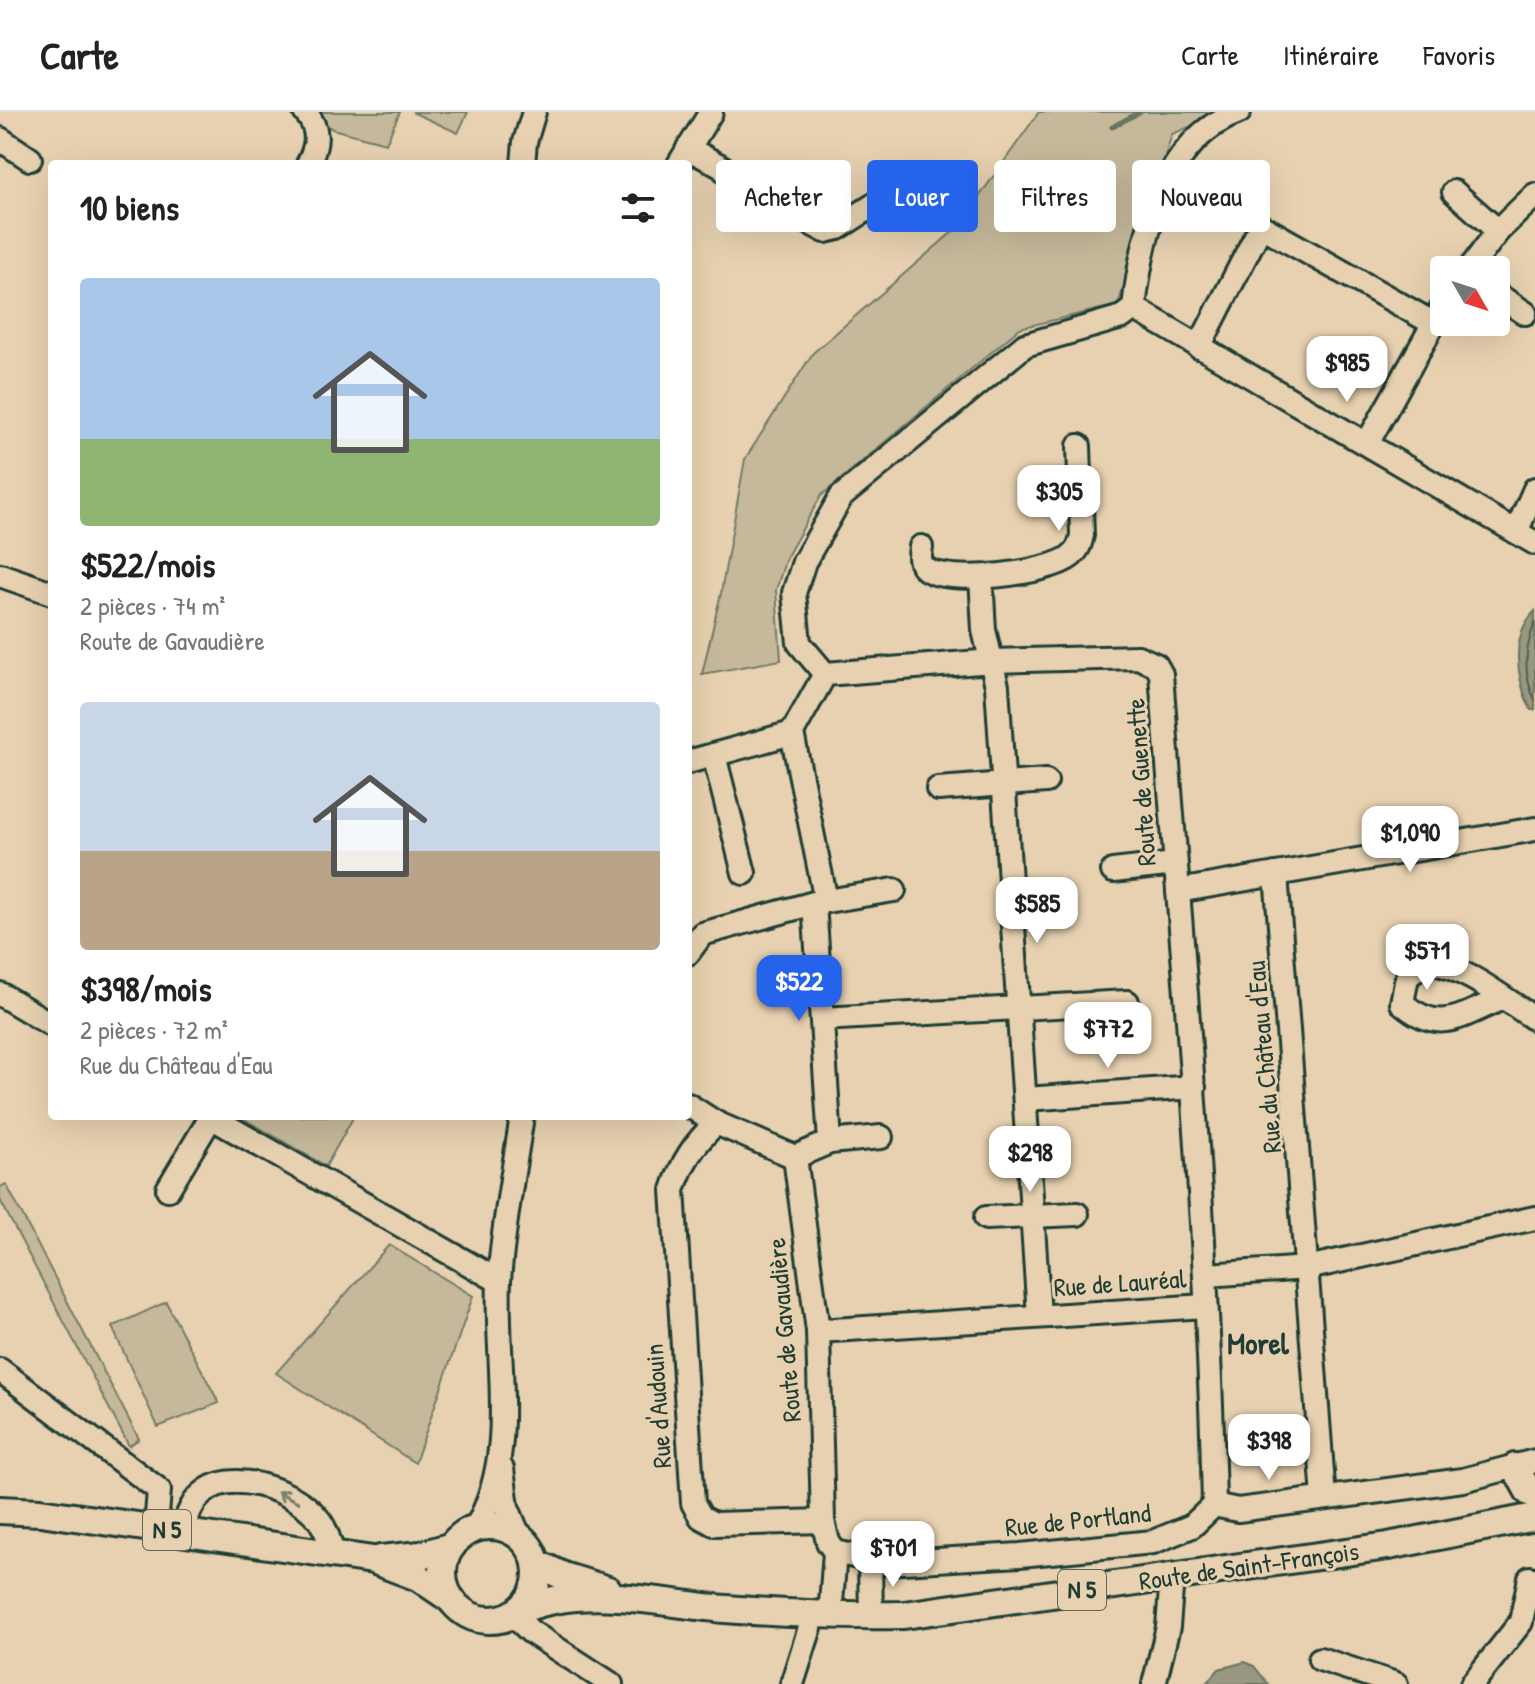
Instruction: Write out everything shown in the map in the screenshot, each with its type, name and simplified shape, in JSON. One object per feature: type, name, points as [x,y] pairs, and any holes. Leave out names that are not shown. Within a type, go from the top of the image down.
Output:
[{"type":"main road","points":[[1525,1464],[1529,1492],[1535,1494]]},
{"type":"main road","name":"N 5","points":[[0,1510],[169,1530],[373,1560],[421,1555],[452,1546],[476,1528]]},
{"type":"main road","name":"Route de Saint-François","points":[[516,1612],[554,1598],[627,1597],[724,1609],[822,1615],[904,1615],[1388,1546],[1535,1517]]},
{"type":"main road","points":[[476,1528],[499,1527],[519,1536],[536,1563],[536,1584],[516,1612]]},
{"type":"main road","points":[[452,1546],[443,1573],[452,1600]]},
{"type":"main road","name":"N 5","points":[[373,1560],[418,1577],[476,1618],[491,1620],[516,1612]]},
{"type":"main road","name":"Route de Saint-François","points":[[536,1563],[563,1576],[627,1597]]},
{"type":"street","points":[[305,112],[315,128],[318,145],[310,160]]},
{"type":"street","points":[[523,160],[534,112]]},
{"type":"street","points":[[711,112],[684,156],[722,167],[735,183],[825,231],[838,228],[867,209]]},
{"type":"street","points":[[830,1142],[822,1019],[820,902],[792,733],[825,674],[799,643],[794,593],[804,562],[841,497],[1025,345],[1122,317],[1134,308],[1139,261],[1157,204],[1178,159],[1220,119],[1239,112]]},
{"type":"street","points":[[1,142],[30,159]]},
{"type":"street","points":[[1454,192],[1498,231]]},
{"type":"street","points":[[1479,256],[1498,231],[1535,195]]},
{"type":"street","points":[[1199,347],[1261,226],[1430,309]]},
{"type":"street","points":[[1510,303],[1525,313]]},
{"type":"street","points":[[1134,308],[1526,537],[1535,489]]},
{"type":"street","points":[[1368,442],[1430,328]]},
{"type":"street","points":[[921,547],[919,560],[924,568],[939,574],[981,577],[1048,566],[1071,556],[1080,546],[1079,446]]},
{"type":"street","points":[[0,575],[48,592]]},
{"type":"street","points":[[981,577],[984,630],[993,661],[1003,783],[1039,1316]]},
{"type":"street","name":"Route de Guenette","points":[[825,674],[993,661],[1138,657],[1156,665],[1161,674],[1207,1275]]},
{"type":"street","points":[[692,761],[792,733]]},
{"type":"street","points":[[714,755],[744,873]]},
{"type":"street","points":[[938,789],[1046,781]]},
{"type":"street","points":[[1178,891],[1535,829]]},
{"type":"street","points":[[1113,871],[1175,864]]},
{"type":"street","name":"Rue du Château d'Eau","points":[[1276,874],[1324,1498]]},
{"type":"street","points":[[695,928],[894,890]]},
{"type":"street","points":[[0,994],[48,1023]]},
{"type":"street","points":[[1503,998],[1535,1019]]},
{"type":"street","points":[[822,1019],[1127,1002]]},
{"type":"street","points":[[1026,1099],[1194,1087]]},
{"type":"street","points":[[692,1108],[716,1123],[795,1157],[830,1142],[881,1137]]},
{"type":"street","points":[[168,1189],[208,1120]]},
{"type":"street","points":[[215,1120],[499,1281]]},
{"type":"street","points":[[476,1528],[487,1507],[501,1456],[504,1431],[499,1281],[521,1120]]},
{"type":"street","name":"Rue d'Audouin","points":[[716,1123],[696,1142],[680,1166],[673,1190],[672,1218],[693,1503],[701,1517],[714,1524],[823,1521]]},
{"type":"street","name":"Route de Gavaudière","points":[[792,1684],[822,1615],[835,1552],[828,1542],[823,1521],[818,1331],[795,1157]]},
{"type":"street","points":[[986,1218],[1077,1214]]},
{"type":"street","name":"Rue de Lauréal","points":[[818,1331],[1205,1306],[1207,1275],[1307,1268],[1535,1218]]},
{"type":"street","points":[[1205,1306],[1214,1505],[1238,1510],[1463,1480],[1525,1464]]},
{"type":"street","points":[[0,1370],[159,1490],[169,1530],[203,1492],[234,1483],[251,1483],[273,1489],[309,1509],[326,1530],[333,1556]]},
{"type":"street","points":[[501,1456],[507,1507],[519,1536]]},
{"type":"street","name":"Rue de Portland","points":[[835,1552],[870,1562],[1020,1555],[1153,1542],[1174,1536],[1192,1526],[1214,1505]]},
{"type":"street","points":[[870,1562],[871,1616]]},
{"type":"street","points":[[1154,1684],[1168,1627],[1172,1577]]},
{"type":"street","points":[[1472,1684],[1521,1622],[1530,1578]]},
{"type":"street","points":[[516,1612],[531,1632],[611,1684]]},
{"type":"street","points":[[1320,1659],[1396,1684]]},
{"type":"shaded area","points":[[312,112],[400,112],[386,143],[332,129]]},
{"type":"shaded area","points":[[412,112],[468,112],[458,133]]},
{"type":"shaded area","points":[[1039,112],[1226,112],[1172,134],[1164,160],[1132,160],[1132,232],[1141,232],[1118,305],[1020,328],[821,496],[786,558],[776,590],[781,660],[702,674],[721,593],[745,459],[813,353],[952,232],[978,232],[978,198],[994,176],[994,232],[1116,232],[1116,160],[1005,160]]},
{"type":"shaded area","points":[[246,1120],[352,1120],[326,1166]]},
{"type":"shaded area","points":[[6,1184],[139,1439],[129,1446],[0,1200],[0,1187]]},
{"type":"shaded area","points":[[389,1245],[473,1296],[415,1463],[276,1373]]},
{"type":"shaded area","points":[[166,1302],[219,1403],[158,1427],[112,1327]]},
{"type":"water","points":[[1535,611],[1535,710],[1531,710],[1522,686],[1518,659],[1521,633]]},
{"type":"water","points":[[1245,1662],[1254,1666],[1268,1684],[1206,1684],[1219,1669]]},
{"type":"waterway","points":[[1112,127],[1140,112]]},
{"type":"district","name":"Morel","points":[[1258,1344]]}]
